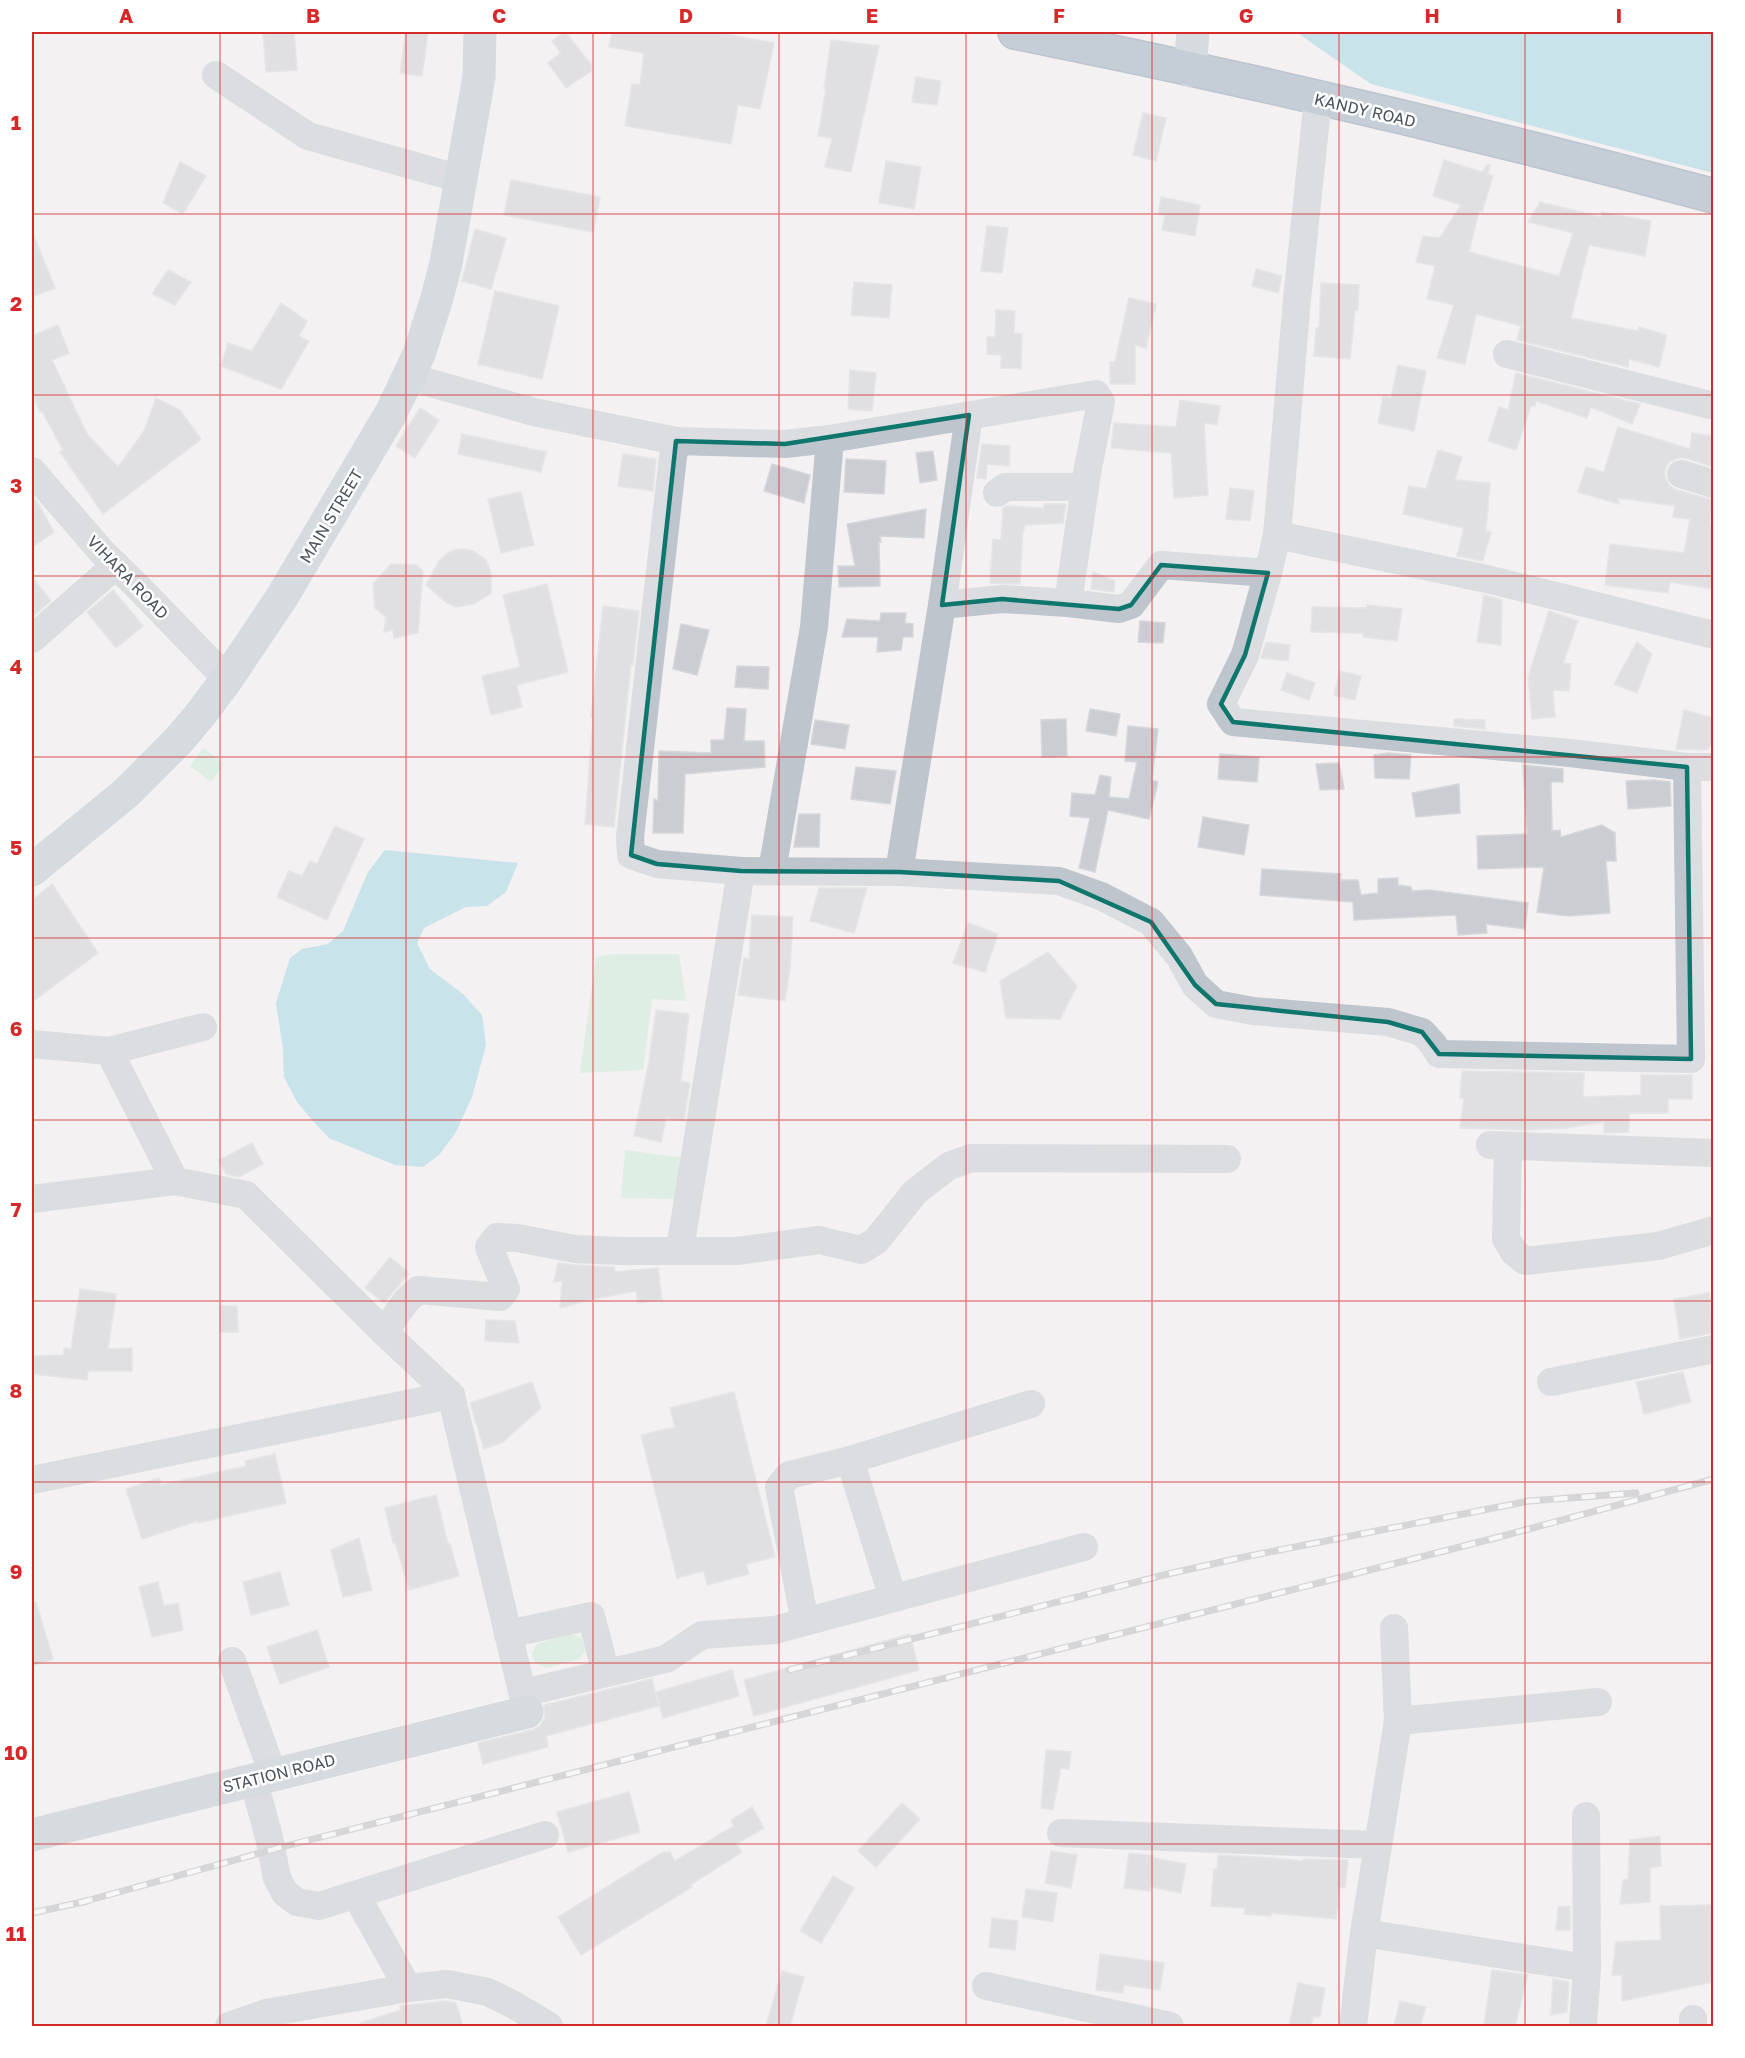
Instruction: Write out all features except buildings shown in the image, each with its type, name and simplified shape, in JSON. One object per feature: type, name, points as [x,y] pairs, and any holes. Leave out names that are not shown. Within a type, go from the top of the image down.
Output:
[{"type":"highway","name":"KANDY ROAD","points":[[1015,32],[1318,98],[1555,154],[1713,196]]},
{"type":"main road","name":"MAIN STREET","points":[[32,870],[99,816],[156,764],[178,741],[227,679],[282,597],[391,413],[422,346],[437,298],[479,78],[480,32]]},
{"type":"main road","name":"MAIN STREET","points":[[479,78],[498,32]]},
{"type":"main road","points":[[1190,70],[1193,32]]},
{"type":"main road","name":"STATION ROAD","points":[[32,1835],[263,1776],[525,1702]]},
{"type":"street","points":[[216,75],[308,136],[460,179]]},
{"type":"street","points":[[676,441],[672,457],[632,813],[630,837],[632,855],[657,864],[741,872],[899,872],[1059,881],[1101,896],[1151,922],[1179,956],[1195,985],[1216,1004],[1253,1011],[1388,1022],[1422,1032],[1433,1044],[1438,1054],[1691,1059],[1700,767],[1233,722],[1221,704],[1245,655],[1269,573],[1277,535],[1297,299],[1318,98]]},
{"type":"street","points":[[1507,354],[1713,406]]},
{"type":"street","points":[[409,377],[534,412],[676,441],[785,444],[830,439],[1096,394],[1101,402],[1085,487],[1068,603]]},
{"type":"street","points":[[899,872],[942,605],[969,415]]},
{"type":"street","points":[[772,872],[814,627],[830,439]]},
{"type":"street","name":"VIHARA ROAD","points":[[32,471],[102,552],[227,679]]},
{"type":"street","points":[[1681,474],[1713,484]]},
{"type":"street","points":[[997,493],[1005,487],[1085,487]]},
{"type":"street","points":[[1277,535],[1487,579],[1713,635]]},
{"type":"street","points":[[32,639],[116,565]]},
{"type":"street","points":[[942,605],[1002,599],[1119,609],[1131,605],[1161,565],[1269,573]]},
{"type":"street","points":[[680,1250],[741,872]]},
{"type":"street","points":[[32,1044],[109,1052],[203,1026]]},
{"type":"street","points":[[109,1052],[175,1181]]},
{"type":"street","points":[[1713,1153],[1499,1145],[1506,1239],[1514,1252],[1525,1262],[1658,1246],[1713,1230]]},
{"type":"street","points":[[384,1332],[406,1301],[418,1290],[500,1297],[506,1289],[489,1247],[497,1237],[517,1238],[575,1249],[621,1251],[737,1251],[819,1240],[861,1250],[876,1241],[915,1192],[949,1166],[971,1158],[1227,1159]]},
{"type":"street","points":[[32,1199],[175,1181],[246,1195],[451,1395],[525,1702],[606,1673],[666,1659],[702,1635],[775,1630],[1084,1547]]},
{"type":"street","points":[[1551,1382],[1713,1348]]},
{"type":"street","points":[[32,1480],[451,1395]]},
{"type":"street","points":[[805,1622],[779,1487],[789,1475],[850,1460],[1031,1404]]},
{"type":"street","points":[[850,1460],[893,1598]]},
{"type":"street","points":[[508,1634],[591,1616],[606,1673]]},
{"type":"street","points":[[1353,2026],[1364,1933],[1398,1721],[1394,1628]]},
{"type":"street","points":[[231,1661],[263,1776],[269,1837],[277,1878],[285,1893],[297,1902],[319,1906],[545,1835]]},
{"type":"street","points":[[1398,1721],[1598,1702]]},
{"type":"street","points":[[1583,2026],[1587,1968],[1586,1816]]},
{"type":"street","points":[[1061,1833],[1378,1845]]},
{"type":"street","points":[[356,1894],[408,1988]]},
{"type":"street","points":[[1364,1933],[1587,1968]]},
{"type":"street","points":[[229,2026],[267,2013],[408,1988],[447,1984],[488,1992],[549,2026]]},
{"type":"street","points":[[986,1986],[1170,2026]]},
{"type":"highlighted area","points":[[969,415],[942,605],[1002,599],[1119,609],[1131,605],[1161,565],[1268,573],[1245,655],[1221,704],[1233,722],[1687,767],[1691,1059],[1439,1054],[1422,1032],[1388,1022],[1216,1004],[1195,985],[1151,922],[1059,881],[899,872],[741,871],[657,864],[631,855],[676,441],[785,444]]},
{"type":"green space","points":[[203,748],[224,764],[211,782],[190,766]]},
{"type":"green space","points":[[614,954],[679,954],[686,1001],[652,999],[643,1070],[580,1073],[596,957]]},
{"type":"green space","points":[[625,1150],[684,1158],[679,1199],[621,1198]]},
{"type":"green space","points":[[570,1634],[581,1637],[585,1650],[579,1659],[546,1668],[535,1663],[532,1653],[537,1644]]},
{"type":"water","points":[[1296,32],[1713,32],[1713,173],[1371,84]]},
{"type":"water","points":[[385,850],[518,863],[506,892],[487,906],[466,907],[424,928],[417,943],[430,969],[463,994],[482,1015],[486,1045],[472,1097],[456,1132],[439,1155],[423,1167],[395,1165],[329,1138],[297,1102],[284,1077],[283,1049],[276,1003],[290,958],[302,949],[328,944],[343,931],[368,872]]},
{"type":"railway","points":[[79,1903],[282,1847],[1499,1537],[1714,1479]]},
{"type":"railway","points":[[789,1670],[1239,1558],[1529,1501],[1636,1493]]},
{"type":"railway","points":[[32,1913],[87,1901]]}]
